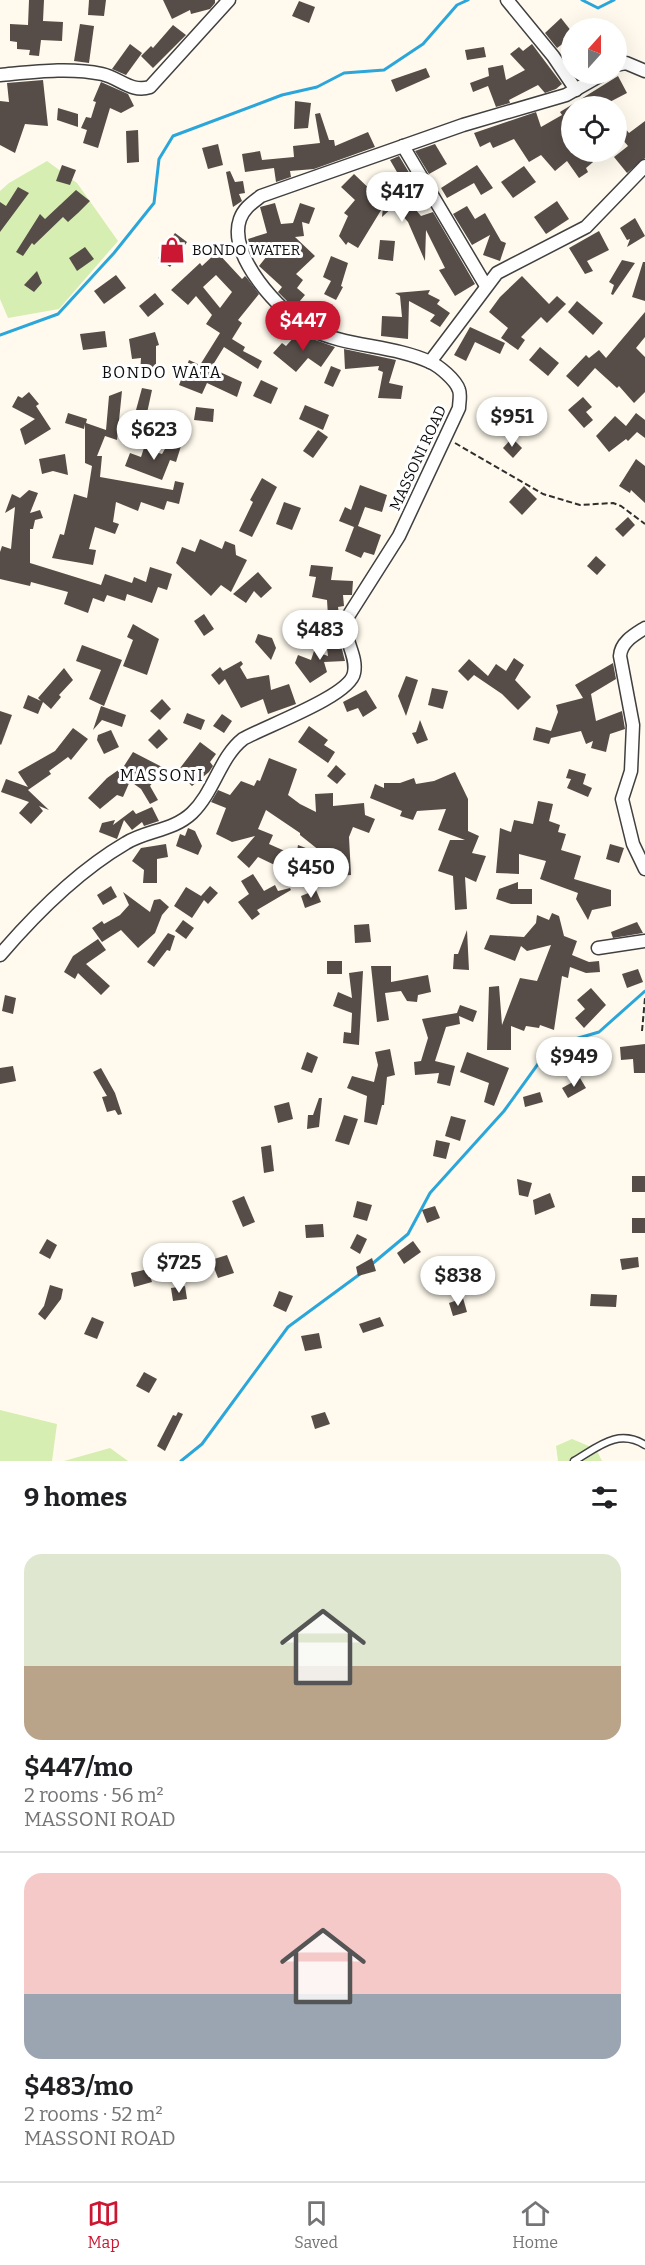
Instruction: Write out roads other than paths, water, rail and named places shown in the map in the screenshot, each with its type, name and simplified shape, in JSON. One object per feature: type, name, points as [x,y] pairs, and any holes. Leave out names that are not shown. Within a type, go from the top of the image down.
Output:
[{"type":"street","points":[[0,75],[52,70],[103,74],[142,90],[150,87],[229,0]]},
{"type":"street","points":[[507,0],[508,6],[553,56],[576,90]]},
{"type":"street","points":[[627,63],[645,71]]},
{"type":"street","name":"MASSONI ROAD","points":[[0,955],[32,918],[93,866],[127,842],[176,825],[192,813],[213,786],[235,745],[243,739],[332,698],[350,684],[355,670],[344,628],[347,618],[399,536],[459,408],[459,390],[450,378],[430,362],[310,329],[289,314],[246,263],[238,243],[239,220],[245,208],[261,196],[463,125],[566,95],[586,84]]},
{"type":"street","points":[[403,146],[486,285]]},
{"type":"street","points":[[430,362],[497,273],[586,227],[645,166]]},
{"type":"street","points":[[645,628],[628,640],[621,649],[620,656],[633,725],[631,771],[622,799],[633,844],[645,869]]},
{"type":"street","points":[[598,948],[645,941]]},
{"type":"lane","points":[[574,1461],[617,1437],[645,1445]]},
{"type":"waterway","points":[[0,335],[58,314],[114,253],[154,203],[159,159],[173,136],[282,95],[317,87],[344,73],[384,70],[423,44],[457,5],[468,0]]},
{"type":"waterway","points":[[582,0],[598,8],[614,0]]},
{"type":"waterway","points":[[372,1264],[408,1234],[430,1193],[504,1111],[551,1046],[599,1032],[645,991]]},
{"type":"waterway","points":[[181,1461],[202,1444],[288,1327],[360,1274]]},
{"type":"place","name":"BONDO WATER","points":[[172,250]]},
{"type":"district","name":"BONDO WATA","points":[[162,372]]},
{"type":"district","name":"MASSONI","points":[[162,775]]}]
